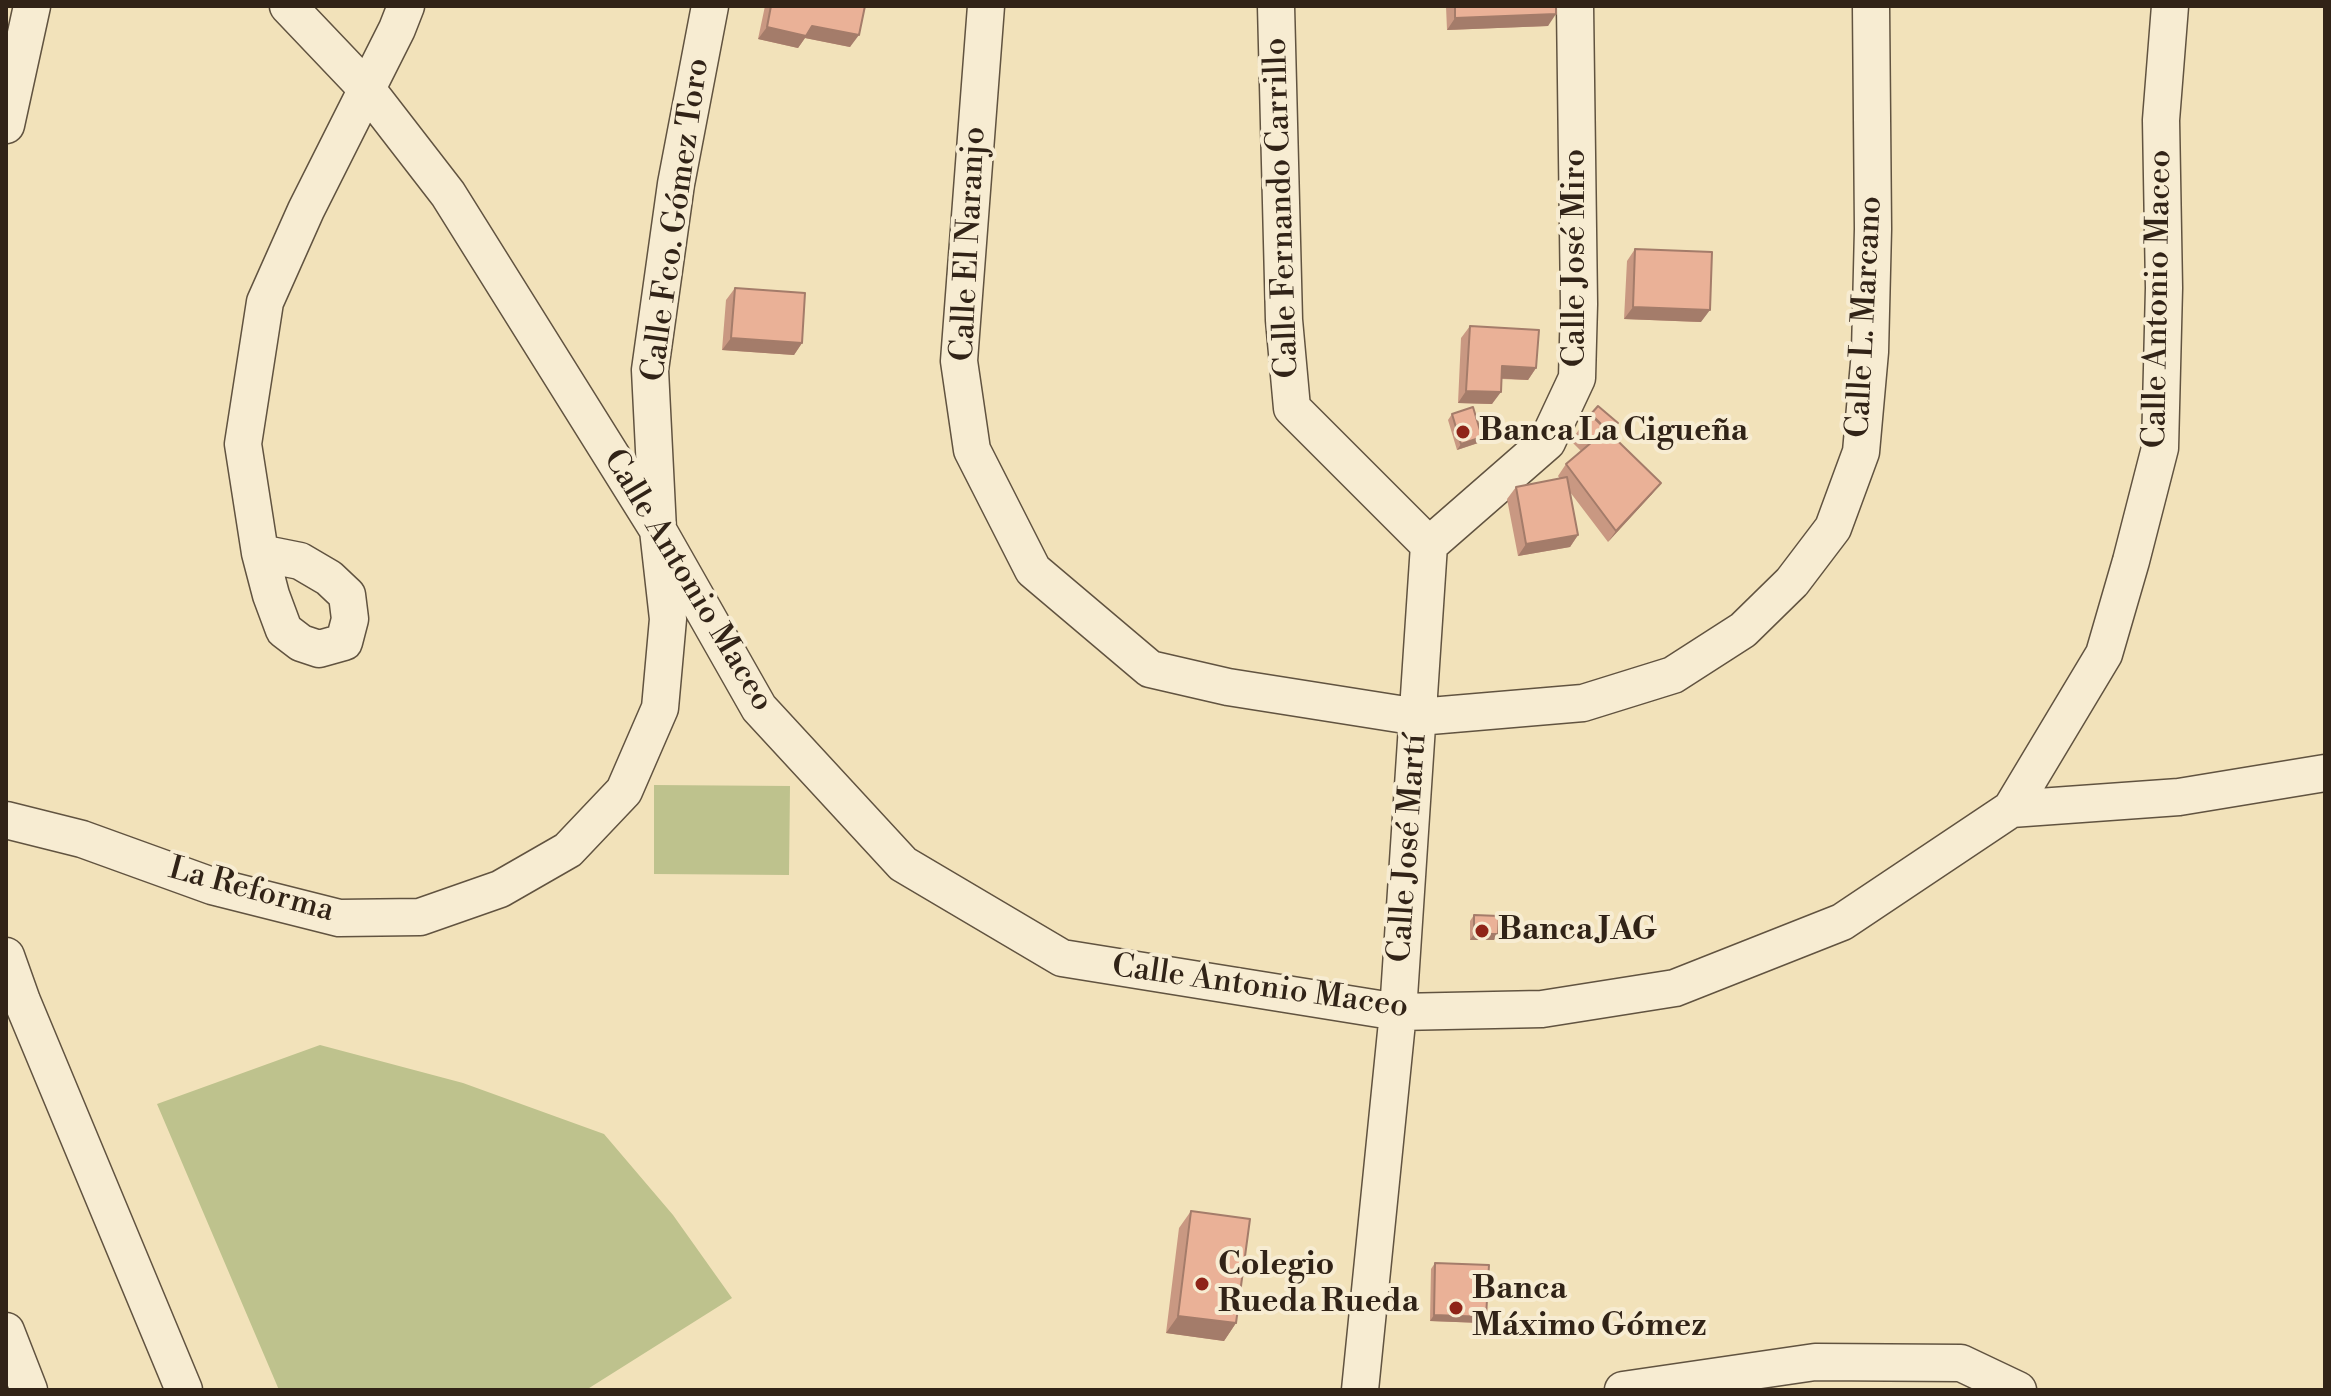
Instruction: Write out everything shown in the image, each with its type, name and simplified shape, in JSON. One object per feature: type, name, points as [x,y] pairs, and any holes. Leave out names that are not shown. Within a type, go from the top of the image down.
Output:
[{"type":"street","points":[[6,125],[32,6]]},
{"type":"street","name":"Calle Antonio Maceo","points":[[288,6],[366,88],[448,194],[658,530],[759,708],[903,864],[1062,958],[1398,1012],[1542,1009],[1675,988],[1842,922],[2011,809],[2104,654],[2160,448],[2164,288],[2161,120],[2170,6]]},
{"type":"street","points":[[260,553],[243,444],[265,302],[306,210],[406,6]]},
{"type":"street","name":"Calle Fco. Gómez Toro","points":[[658,530],[650,370],[676,184],[710,6]]},
{"type":"street","name":"Calle El Naranjo","points":[[986,6],[959,361],[972,450],[1033,570],[1150,669],[1228,687],[1418,717]]},
{"type":"street","name":"Calle Fernando Carrillo","points":[[1276,6],[1284,320],[1292,408],[1429,545]]},
{"type":"street","name":"Calle José Miro","points":[[1429,545],[1547,442],[1577,378],[1575,6]]},
{"type":"street","name":"Calle L. Marcano","points":[[1418,717],[1583,703],[1673,675],[1743,630],[1792,582],[1833,528],[1861,452],[1870,352],[1873,229],[1871,6]]},
{"type":"street","name":"La Reforma","points":[[6,820],[82,839],[212,886],[339,918],[420,917],[500,889],[568,850],[624,791],[660,708],[668,619],[658,530]]},
{"type":"street","name":"Calle José Martí","points":[[1360,1390],[1398,1012],[1429,545]]},
{"type":"street","points":[[2011,809],[2179,797],[2325,773]]},
{"type":"street","points":[[6,956],[184,1390]]},
{"type":"street","points":[[6,1331],[29,1390]]},
{"type":"street","points":[[1623,1390],[1815,1362],[1961,1363],[2018,1390]]},
{"type":"green space","points":[[654,785],[790,786],[789,875],[654,874]]},
{"type":"green space","points":[[320,1045],[463,1083],[604,1134],[673,1215],[732,1298],[586,1390],[279,1390],[157,1104]]},
{"type":"building","points":[[771,6],[865,6],[859,35],[812,26],[806,36],[767,27]]},
{"type":"building","points":[[1455,6],[1556,6],[1556,14],[1455,18]]},
{"type":"building","points":[[1635,249],[1712,252],[1710,310],[1633,307]]},
{"type":"building","points":[[735,288],[805,293],[802,343],[731,338]]},
{"type":"building","points":[[1470,326],[1539,330],[1536,368],[1502,366],[1501,392],[1466,391]]},
{"type":"building","points":[[1598,406],[1618,423],[1610,433],[1591,414]]},
{"type":"building","name":"Banca La Cigueña","points":[[1473,407],[1482,437],[1461,444],[1452,414]]},
{"type":"building","points":[[1590,414],[1661,483],[1616,531],[1566,464],[1592,442],[1580,430]]},
{"type":"building","points":[[1567,477],[1578,535],[1526,544],[1516,487]]},
{"type":"building","points":[[1474,915],[1499,916],[1498,934],[1474,934]]},
{"type":"building","name":"Colegio Rueda Rueda","points":[[1191,1211],[1250,1219],[1236,1323],[1178,1316]]},
{"type":"building","points":[[1435,1263],[1489,1265],[1486,1317],[1434,1315]]},
{"type":"place","name":"Banca La Cigueña","points":[[1463,432]]},
{"type":"place","name":"Banca JAG","points":[[1482,931]]},
{"type":"place","name":"Colegio Rueda Rueda","points":[[1202,1284]]},
{"type":"place","name":"Banca Máximo Gómez","points":[[1456,1308]]}]
